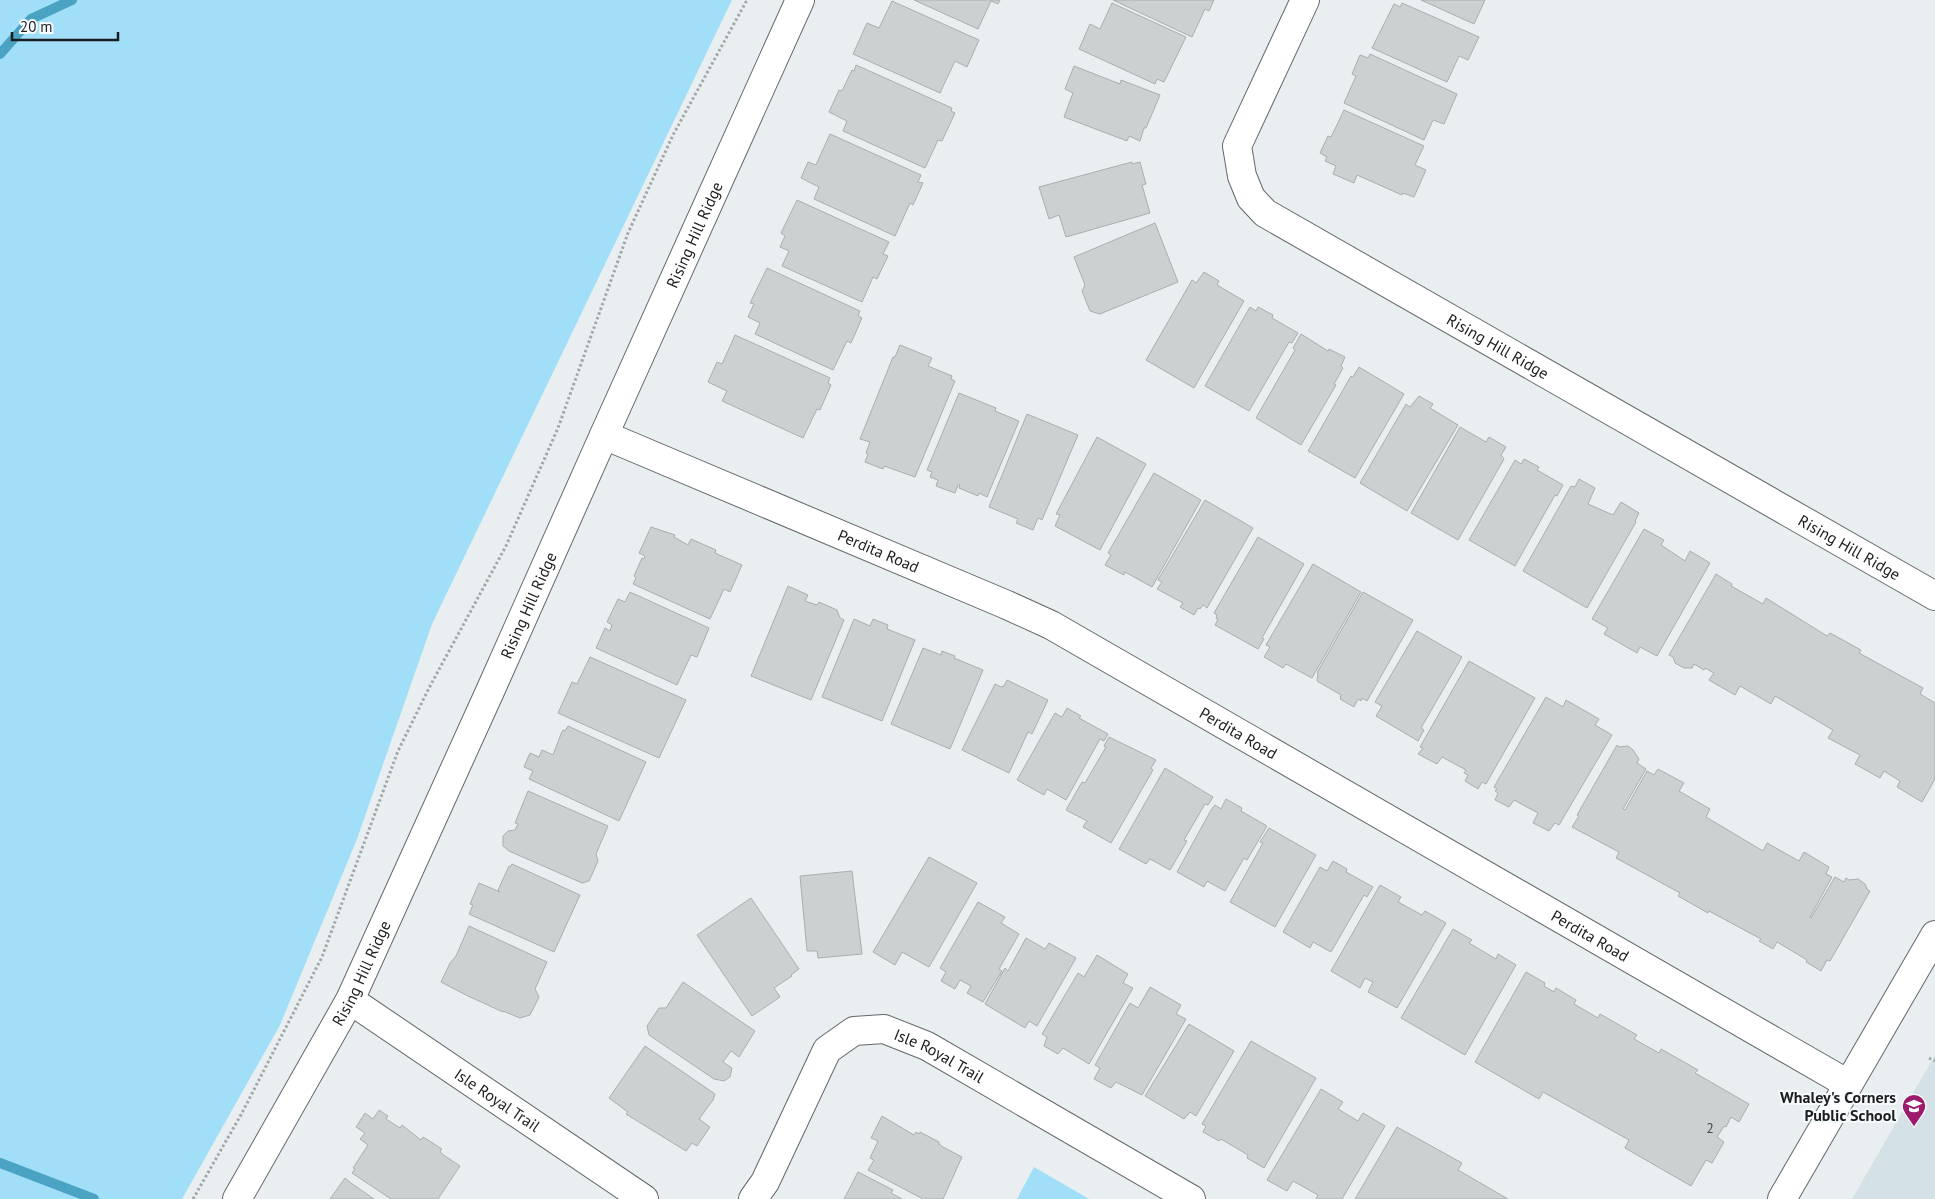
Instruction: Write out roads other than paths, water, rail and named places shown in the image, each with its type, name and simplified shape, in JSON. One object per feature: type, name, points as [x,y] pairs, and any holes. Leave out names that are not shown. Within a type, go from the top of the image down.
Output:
[{"type":"street","name":"Rising Hill Ridge","points":[[237,1199],[350,1000],[492,689],[800,0]]},
{"type":"street","name":"Rising Hill Ridge","points":[[1305,0],[1237,146],[1242,176],[1251,198],[1265,213],[1935,596]]},
{"type":"street","name":"Perdita Road","points":[[604,435],[1007,604],[1051,625],[1848,1084]]},
{"type":"street","points":[[1782,1199],[1935,934]]},
{"type":"street","name":"Isle Royal Trail","points":[[350,1000],[644,1199]]},
{"type":"street","name":"Isle Royal Trail","points":[[753,1199],[765,1182],[827,1050],[854,1032],[884,1029],[927,1046],[1191,1199]]},
{"type":"waterway","points":[[0,54],[31,19],[72,0]]},
{"type":"waterway","points":[[0,1163],[94,1199]]},
{"type":"place","name":"Whaley's Corners Public School","points":[[1914,1127]]}]
